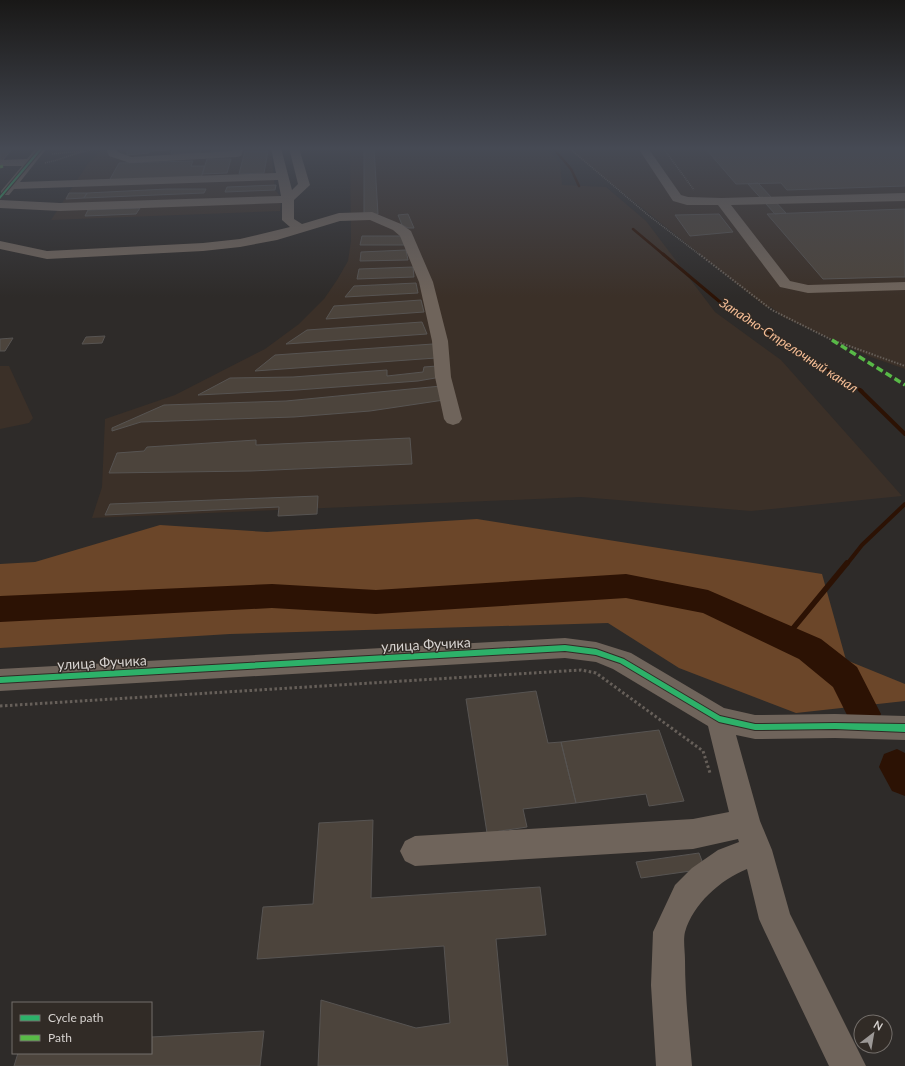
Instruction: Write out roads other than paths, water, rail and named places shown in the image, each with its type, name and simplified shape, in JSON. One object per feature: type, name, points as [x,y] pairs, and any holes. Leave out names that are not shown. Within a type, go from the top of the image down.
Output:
[{"type":"street","points":[[677,198],[696,202],[876,198]]},
{"type":"street","points":[[0,204],[60,207],[288,199],[288,220],[301,228]]},
{"type":"street","points":[[722,202],[785,284],[808,289],[905,286]]},
{"type":"street","points":[[0,245],[27,252],[48,255],[240,243],[272,237],[339,217],[372,216],[397,227],[406,234],[426,282],[440,341],[443,377],[453,419]]},
{"type":"street","name":"улица Фучика","points":[[0,680],[565,648],[596,652],[622,661],[719,719],[755,727],[835,726],[905,728]]},
{"type":"street","points":[[719,719],[746,821],[757,850],[775,919],[848,1066]]},
{"type":"street","points":[[415,851],[693,834],[736,825],[746,821]]},
{"type":"street","points":[[674,1066],[668,985],[669,932],[686,896],[703,879],[729,861],[757,850]]},
{"type":"waterway","name":"Западно-Стрелочный канал","points":[[633,229],[664,255]]},
{"type":"waterway","name":"Западно-Стрелочный канал","points":[[663,254],[726,307],[862,391]]},
{"type":"waterway","name":"Западно-Стрелочный канал","points":[[860,390],[905,434]]},
{"type":"waterway","name":"Западно-Стрелочный канал","points":[[847,564],[862,545],[905,504]]},
{"type":"waterway","name":"Западно-Стрелочный канал","points":[[786,637],[847,563]]},
{"type":"waterway","points":[[0,609],[272,596],[376,602],[626,586],[708,602],[810,649],[845,677],[864,714]]},
{"type":"waterway","points":[[897,767],[905,778]]}]
